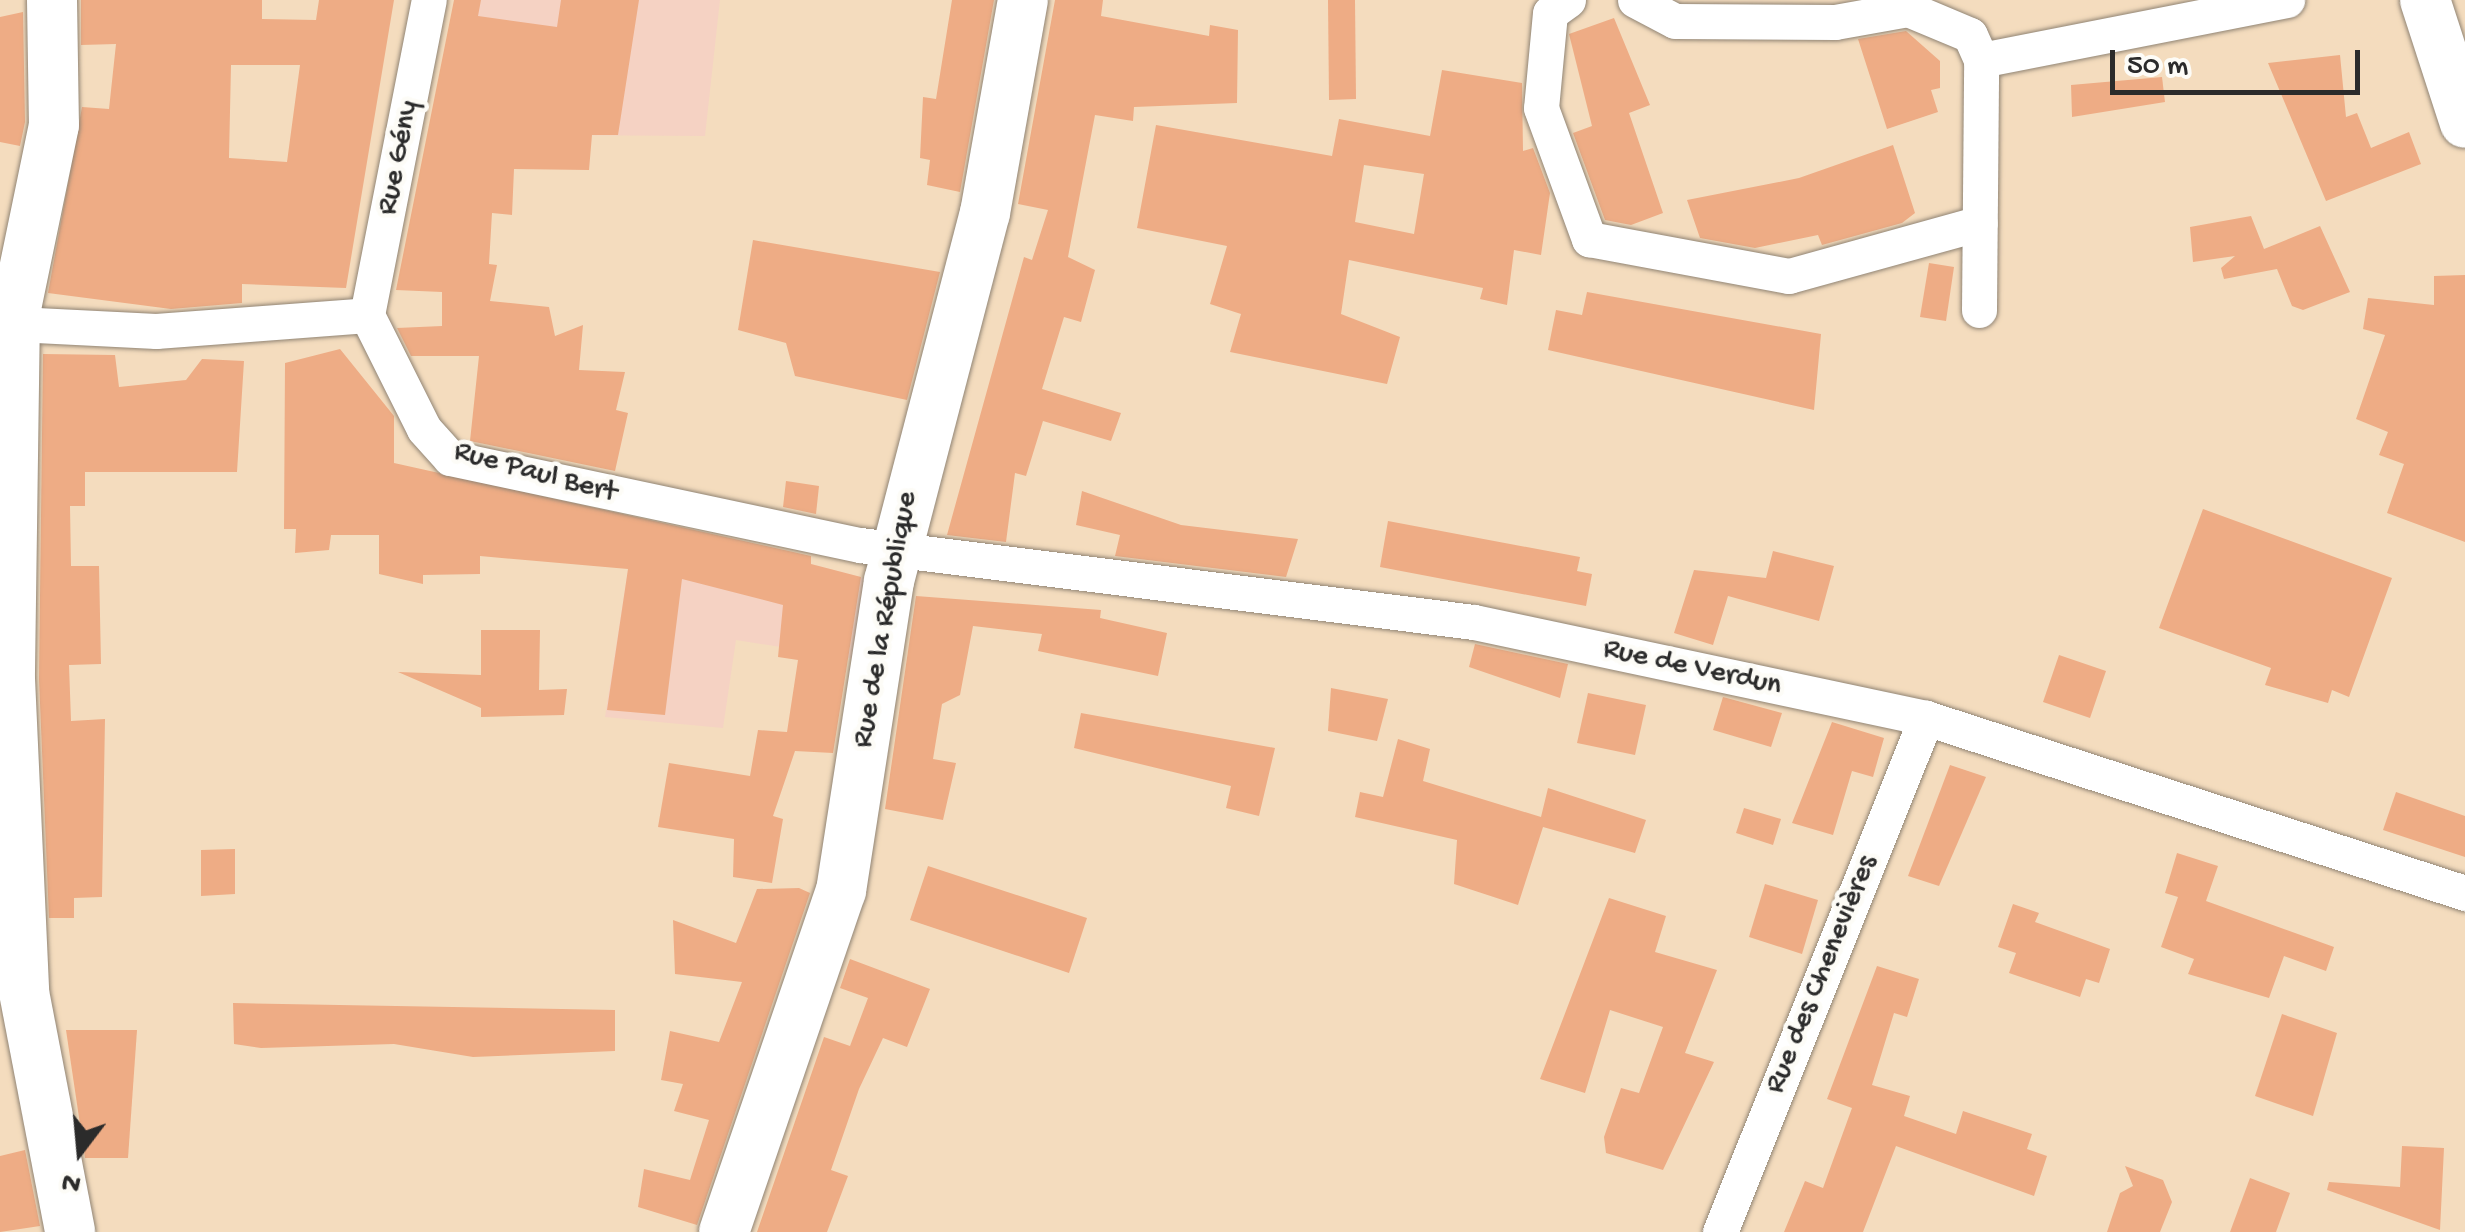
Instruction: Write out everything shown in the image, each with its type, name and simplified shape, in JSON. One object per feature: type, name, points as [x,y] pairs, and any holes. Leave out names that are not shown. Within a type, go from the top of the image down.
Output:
[{"type":"main road","points":[[52,0],[54,125],[7,310],[10,639],[24,992],[70,1232]]},
{"type":"main road","name":"Rue de la République","points":[[724,1232],[841,891],[896,549],[985,213],[1023,0]]},
{"type":"main road","points":[[2425,0],[2465,123]]},
{"type":"street","name":"Rue Gény","points":[[367,315],[429,0]]},
{"type":"street","points":[[1568,0],[1550,14],[1541,108],[1589,239],[1789,276],[1980,223]]},
{"type":"street","points":[[1635,0],[1676,20],[1835,22],[1898,7],[1970,36],[1981,60],[1979,310]]},
{"type":"street","points":[[1981,60],[2287,0]]},
{"type":"street","points":[[7,310],[36,325],[156,331],[367,315]]},
{"type":"street","name":"Rue Paul Bert","points":[[367,315],[424,429],[450,458],[896,549]]},
{"type":"street","name":"Rue de Verdun","points":[[896,549],[1474,622],[1926,718],[2465,894]]},
{"type":"street","name":"Rue des Chenevières","points":[[1720,1232],[1926,718]]},
{"type":"shaded area","points":[[454,0],[720,0],[705,136],[542,135]]},
{"type":"shaded area","points":[[636,519],[868,579],[856,659],[736,640],[723,728],[605,717]]},
{"type":"building","points":[[81,0],[262,0],[262,19],[316,20],[319,0],[394,0],[346,288],[242,284],[242,303],[171,309],[48,293],[82,107],[109,109],[116,44],[81,45]],"holes":[[[231,65],[300,65],[287,162],[229,158]]]},
{"type":"building","points":[[454,0],[481,0],[478,16],[557,27],[561,0],[639,0],[618,135],[592,135],[589,170],[514,169],[512,215],[492,213],[489,264],[497,265],[490,301],[549,307],[555,336],[583,325],[579,370],[625,372],[616,410],[628,413],[615,471],[470,441],[479,356],[411,356],[397,328],[442,326],[442,292],[396,290]]},
{"type":"building","points":[[952,0],[994,0],[960,192],[927,185],[930,160],[920,158],[923,97],[936,99]]},
{"type":"building","points":[[1055,0],[1103,0],[1101,16],[1209,36],[1210,25],[1238,30],[1237,103],[1134,107],[1133,121],[1095,115],[1068,257],[1095,270],[1081,322],[1064,317],[1042,389],[1121,413],[1111,441],[1043,421],[1026,476],[1015,473],[1006,542],[947,535],[1024,257],[1032,260],[1048,210],[1018,204]]},
{"type":"building","points":[[1328,0],[1355,0],[1356,99],[1329,100]]},
{"type":"building","points":[[23,12],[25,122],[20,146],[0,142],[0,17]]},
{"type":"building","points":[[1614,18],[1650,105],[1629,113],[1663,213],[1631,225],[1605,220],[1573,133],[1592,126],[1569,34]]},
{"type":"building","points":[[1906,31],[1940,61],[1940,88],[1931,90],[1938,112],[1887,129],[1858,39]]},
{"type":"building","points":[[2340,55],[2346,117],[2357,113],[2371,148],[2409,132],[2421,164],[2326,201],[2268,63]]},
{"type":"building","points":[[1442,70],[1522,83],[1523,151],[1533,148],[1550,193],[1541,255],[1514,250],[1507,305],[1480,299],[1483,288],[1349,260],[1341,314],[1400,337],[1387,384],[1230,352],[1241,314],[1210,304],[1227,246],[1137,228],[1156,125],[1332,156],[1339,119],[1430,136]],"holes":[[[1364,165],[1424,174],[1414,234],[1355,222]]]},
{"type":"building","points":[[2162,77],[2165,102],[2072,117],[2071,85]]},
{"type":"building","points":[[1893,145],[1915,213],[1902,223],[1822,245],[1818,235],[1755,248],[1700,238],[1687,200],[1799,178]]},
{"type":"building","points":[[2251,216],[2264,249],[2320,226],[2350,292],[2303,310],[2292,306],[2277,269],[2224,279],[2221,268],[2235,256],[2193,262],[2190,227]]},
{"type":"building","points":[[753,240],[940,272],[907,400],[795,376],[786,343],[738,330]]},
{"type":"building","points":[[1929,263],[1954,267],[1946,321],[1920,317]]},
{"type":"building","points":[[2465,275],[2465,542],[2387,513],[2404,464],[2379,455],[2388,432],[2356,419],[2385,335],[2363,329],[2368,298],[2434,305],[2434,276]]},
{"type":"building","points":[[1587,292],[1821,334],[1814,410],[1548,350],[1556,310],[1582,315]]},
{"type":"building","points":[[340,349],[394,416],[394,463],[811,556],[811,564],[861,577],[833,753],[795,751],[773,816],[783,819],[772,883],[733,877],[734,839],[658,827],[669,763],[750,776],[758,730],[787,732],[798,660],[778,657],[783,605],[682,579],[665,715],[607,710],[628,569],[480,556],[480,574],[423,575],[423,584],[379,574],[379,535],[331,535],[329,550],[295,553],[296,529],[284,529],[285,363]]},
{"type":"building","points":[[43,354],[115,355],[119,387],[186,380],[202,359],[244,361],[237,472],[85,472],[85,506],[70,506],[71,566],[99,566],[101,664],[69,665],[71,721],[105,719],[102,897],[74,898],[74,918],[49,918],[39,679]]},
{"type":"building","points":[[786,481],[819,486],[816,514],[783,507]]},
{"type":"building","points":[[1082,491],[1181,525],[1298,539],[1286,577],[1115,556],[1120,535],[1076,525]]},
{"type":"building","points":[[2203,509],[2392,578],[2349,697],[2332,690],[2328,703],[2265,685],[2271,668],[2159,628]]},
{"type":"building","points":[[1388,521],[1580,557],[1577,571],[1592,574],[1586,606],[1380,567]]},
{"type":"building","points":[[1773,551],[1834,566],[1819,621],[1728,596],[1713,645],[1674,633],[1694,570],[1766,578]]},
{"type":"building","points":[[916,596],[1101,610],[1100,618],[1167,633],[1158,676],[1038,651],[1042,634],[973,626],[960,695],[942,704],[933,759],[956,763],[943,820],[885,809]]},
{"type":"building","points":[[481,630],[540,630],[539,690],[567,689],[564,715],[481,717],[481,708],[398,672],[481,675]]},
{"type":"building","points":[[1475,644],[1568,664],[1560,698],[1469,667]]},
{"type":"building","points":[[2059,655],[2106,671],[2090,718],[2043,702]]},
{"type":"building","points":[[1331,688],[1388,699],[1377,741],[1328,731]]},
{"type":"building","points":[[1588,693],[1646,705],[1635,755],[1577,743]]},
{"type":"building","points":[[1723,697],[1782,713],[1771,747],[1713,730]]},
{"type":"building","points":[[1081,713],[1275,748],[1259,816],[1226,808],[1231,786],[1074,748]]},
{"type":"building","points":[[1832,722],[1884,738],[1873,777],[1852,771],[1833,835],[1792,823]]},
{"type":"building","points":[[1398,739],[1430,749],[1423,781],[1541,817],[1548,788],[1646,820],[1635,853],[1543,827],[1518,905],[1454,884],[1457,840],[1355,817],[1360,792],[1383,797]]},
{"type":"building","points":[[1950,765],[1986,777],[1939,886],[1908,876]]},
{"type":"building","points":[[2396,792],[2465,816],[2465,857],[2383,830]]},
{"type":"building","points":[[1744,808],[1781,819],[1773,845],[1736,833]]},
{"type":"building","points":[[235,849],[235,894],[201,896],[201,850]]},
{"type":"building","points":[[2177,853],[2218,866],[2206,901],[2334,947],[2326,971],[2284,956],[2269,998],[2188,974],[2194,959],[2161,947],[2178,897],[2165,893]]},
{"type":"building","points":[[928,866],[1087,918],[1069,973],[910,920]]},
{"type":"building","points":[[1765,884],[1818,900],[1802,954],[1749,937]]},
{"type":"building","points":[[799,888],[810,893],[697,1225],[638,1207],[644,1169],[690,1180],[709,1120],[674,1111],[683,1084],[661,1080],[670,1031],[719,1042],[742,982],[675,974],[673,920],[736,943],[757,889]]},
{"type":"building","points":[[1609,898],[1666,916],[1655,952],[1717,970],[1685,1053],[1714,1062],[1663,1170],[1606,1153],[1604,1137],[1621,1088],[1639,1093],[1663,1027],[1610,1010],[1585,1093],[1540,1079]]},
{"type":"building","points":[[2013,904],[2039,913],[2035,922],[2110,949],[2099,983],[2086,979],[2080,997],[2009,973],[2016,953],[1998,947]]},
{"type":"building","points":[[850,959],[930,989],[907,1047],[883,1038],[859,1089],[831,1170],[848,1176],[827,1232],[757,1232],[824,1037],[850,1046],[868,998],[840,988]]},
{"type":"building","points":[[1877,966],[1919,979],[1907,1017],[1894,1013],[1872,1085],[1910,1096],[1904,1116],[1956,1134],[1963,1111],[2032,1134],[2027,1149],[2047,1156],[2034,1196],[1896,1146],[1863,1232],[1784,1232],[1805,1181],[1823,1188],[1852,1108],[1827,1099]]},
{"type":"building","points":[[233,1003],[615,1010],[615,1051],[473,1057],[394,1044],[261,1048],[234,1044]]},
{"type":"building","points":[[2282,1014],[2337,1033],[2313,1116],[2255,1096]]},
{"type":"building","points":[[66,1030],[137,1030],[128,1158],[85,1158]]},
{"type":"building","points":[[2402,1146],[2444,1148],[2440,1230],[2327,1190],[2329,1182],[2400,1187]]},
{"type":"building","points":[[25,1150],[40,1226],[0,1232],[0,1156]]},
{"type":"building","points":[[2125,1166],[2163,1180],[2172,1202],[2160,1232],[2107,1232],[2120,1193],[2133,1186]]},
{"type":"building","points":[[2250,1178],[2290,1193],[2276,1232],[2230,1232]]}]
